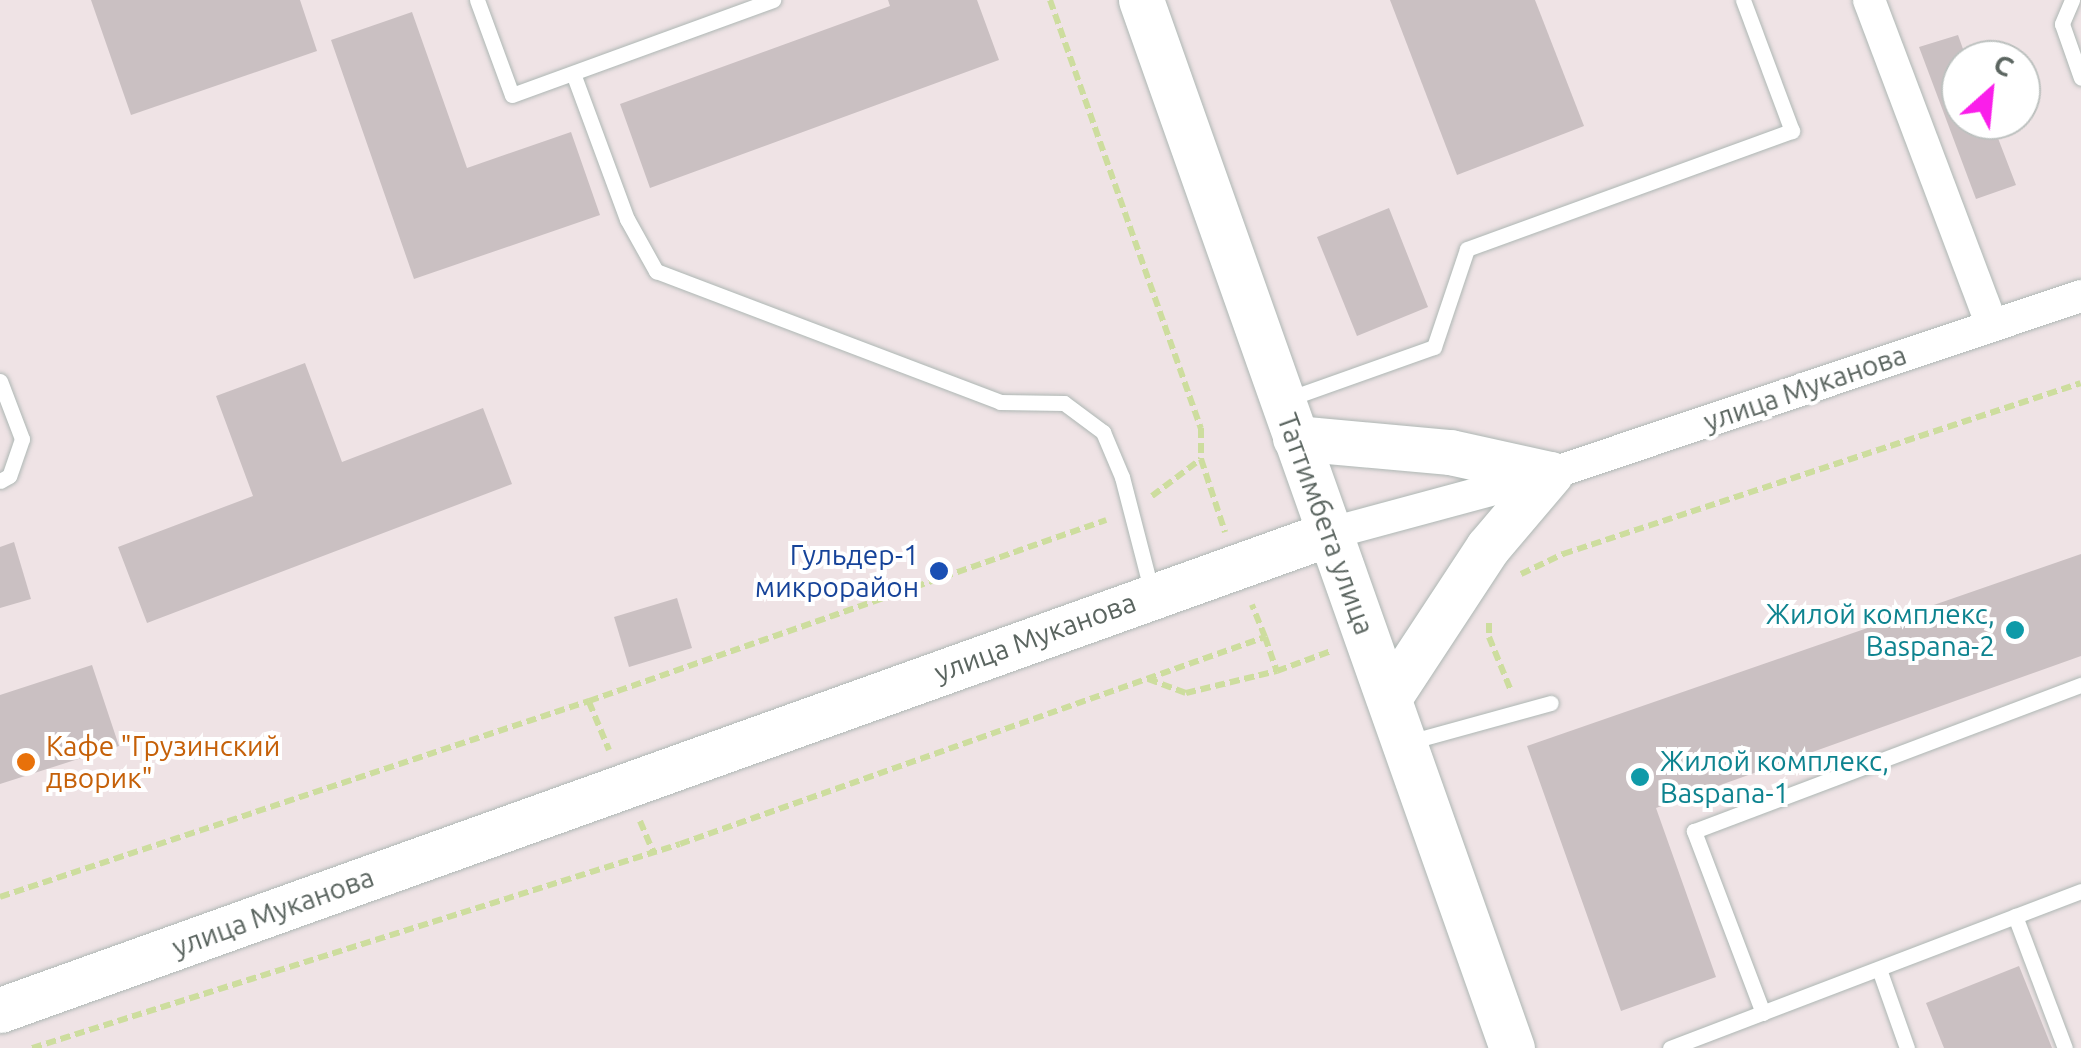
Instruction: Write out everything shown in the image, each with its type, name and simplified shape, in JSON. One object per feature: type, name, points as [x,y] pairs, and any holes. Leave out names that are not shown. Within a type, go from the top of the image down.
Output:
[{"type":"main road","name":"Таттимбета улица","points":[[1141,0],[1512,1048]]},
{"type":"main road","points":[[1288,420],[1550,474],[1488,547],[1389,698]]},
{"type":"main road","name":"улица Муканова","points":[[0,1010],[1328,534]]},
{"type":"street","points":[[1869,0],[1992,324]]},
{"type":"street","name":"улица Муканова","points":[[1328,534],[1550,474],[2081,296]]},
{"type":"lane","points":[[477,0],[512,95],[574,76],[773,0]]},
{"type":"lane","points":[[1288,420],[1434,346],[1466,249],[1792,131],[1744,0]]},
{"type":"lane","points":[[2072,0],[2062,24],[2081,78]]},
{"type":"lane","points":[[574,76],[626,220],[656,270],[1000,402],[1064,404],[1103,432],[1152,594]]},
{"type":"lane","points":[[0,382],[22,438],[9,476],[0,481]]},
{"type":"lane","points":[[1763,1013],[1694,831],[2081,685]]},
{"type":"lane","points":[[1405,743],[1551,703]]},
{"type":"lane","points":[[1670,1048],[2081,891]]},
{"type":"lane","points":[[2015,916],[2065,1048]]},
{"type":"lane","points":[[1879,969],[1906,1048]]},
{"type":"path","points":[[1050,0],[1201,428],[1200,459],[1277,671]]},
{"type":"path","points":[[1514,577],[1562,554],[2081,383]]},
{"type":"path","points":[[0,897],[588,702],[1130,512],[1200,459]]},
{"type":"path","points":[[1490,620],[1489,638],[1518,711]]},
{"type":"path","points":[[32,1048],[680,844],[1265,636]]},
{"type":"path","points":[[1146,678],[1186,693],[1277,671],[1367,638]]},
{"type":"building","points":[[91,0],[300,0],[317,51],[131,115]]},
{"type":"building","points":[[888,0],[977,0],[999,60],[650,188],[620,104],[890,6]]},
{"type":"building","points":[[1390,0],[1535,0],[1584,126],[1457,175]]},
{"type":"building","points":[[412,12],[467,168],[571,132],[600,215],[414,279],[331,40]]},
{"type":"building","points":[[1941,40],[1941,106],[1919,47]]},
{"type":"building","points":[[1954,140],[1999,140],[2016,185],[1976,199]]},
{"type":"building","points":[[1389,208],[1428,307],[1357,336],[1317,237]]},
{"type":"building","points":[[305,363],[342,462],[483,408],[512,484],[147,623],[118,547],[253,496],[216,396]]},
{"type":"building","points":[[14,542],[31,599],[0,608],[0,547]]},
{"type":"building","name":"Жилой комплекс, Baspana-1","points":[[2081,554],[2081,656],[1656,808],[1716,977],[1621,1011],[1527,746]]},
{"type":"building","points":[[677,598],[692,648],[629,667],[614,617]]},
{"type":"building","points":[[92,665],[119,746],[0,784],[0,695]]},
{"type":"building","points":[[2019,966],[2052,1048],[1944,1048],[1926,1003]]},
{"type":"place","name":"Гульдер-1 микрорайон","points":[[939,571]]},
{"type":"place","name":"Жилой комплекс, Baspana-2","points":[[2015,630]]},
{"type":"place","name":"Кафе \"Грузинский дворик\"","points":[[26,762]]},
{"type":"place","name":"Жилой комплекс, Baspana-1","points":[[1640,777]]}]
